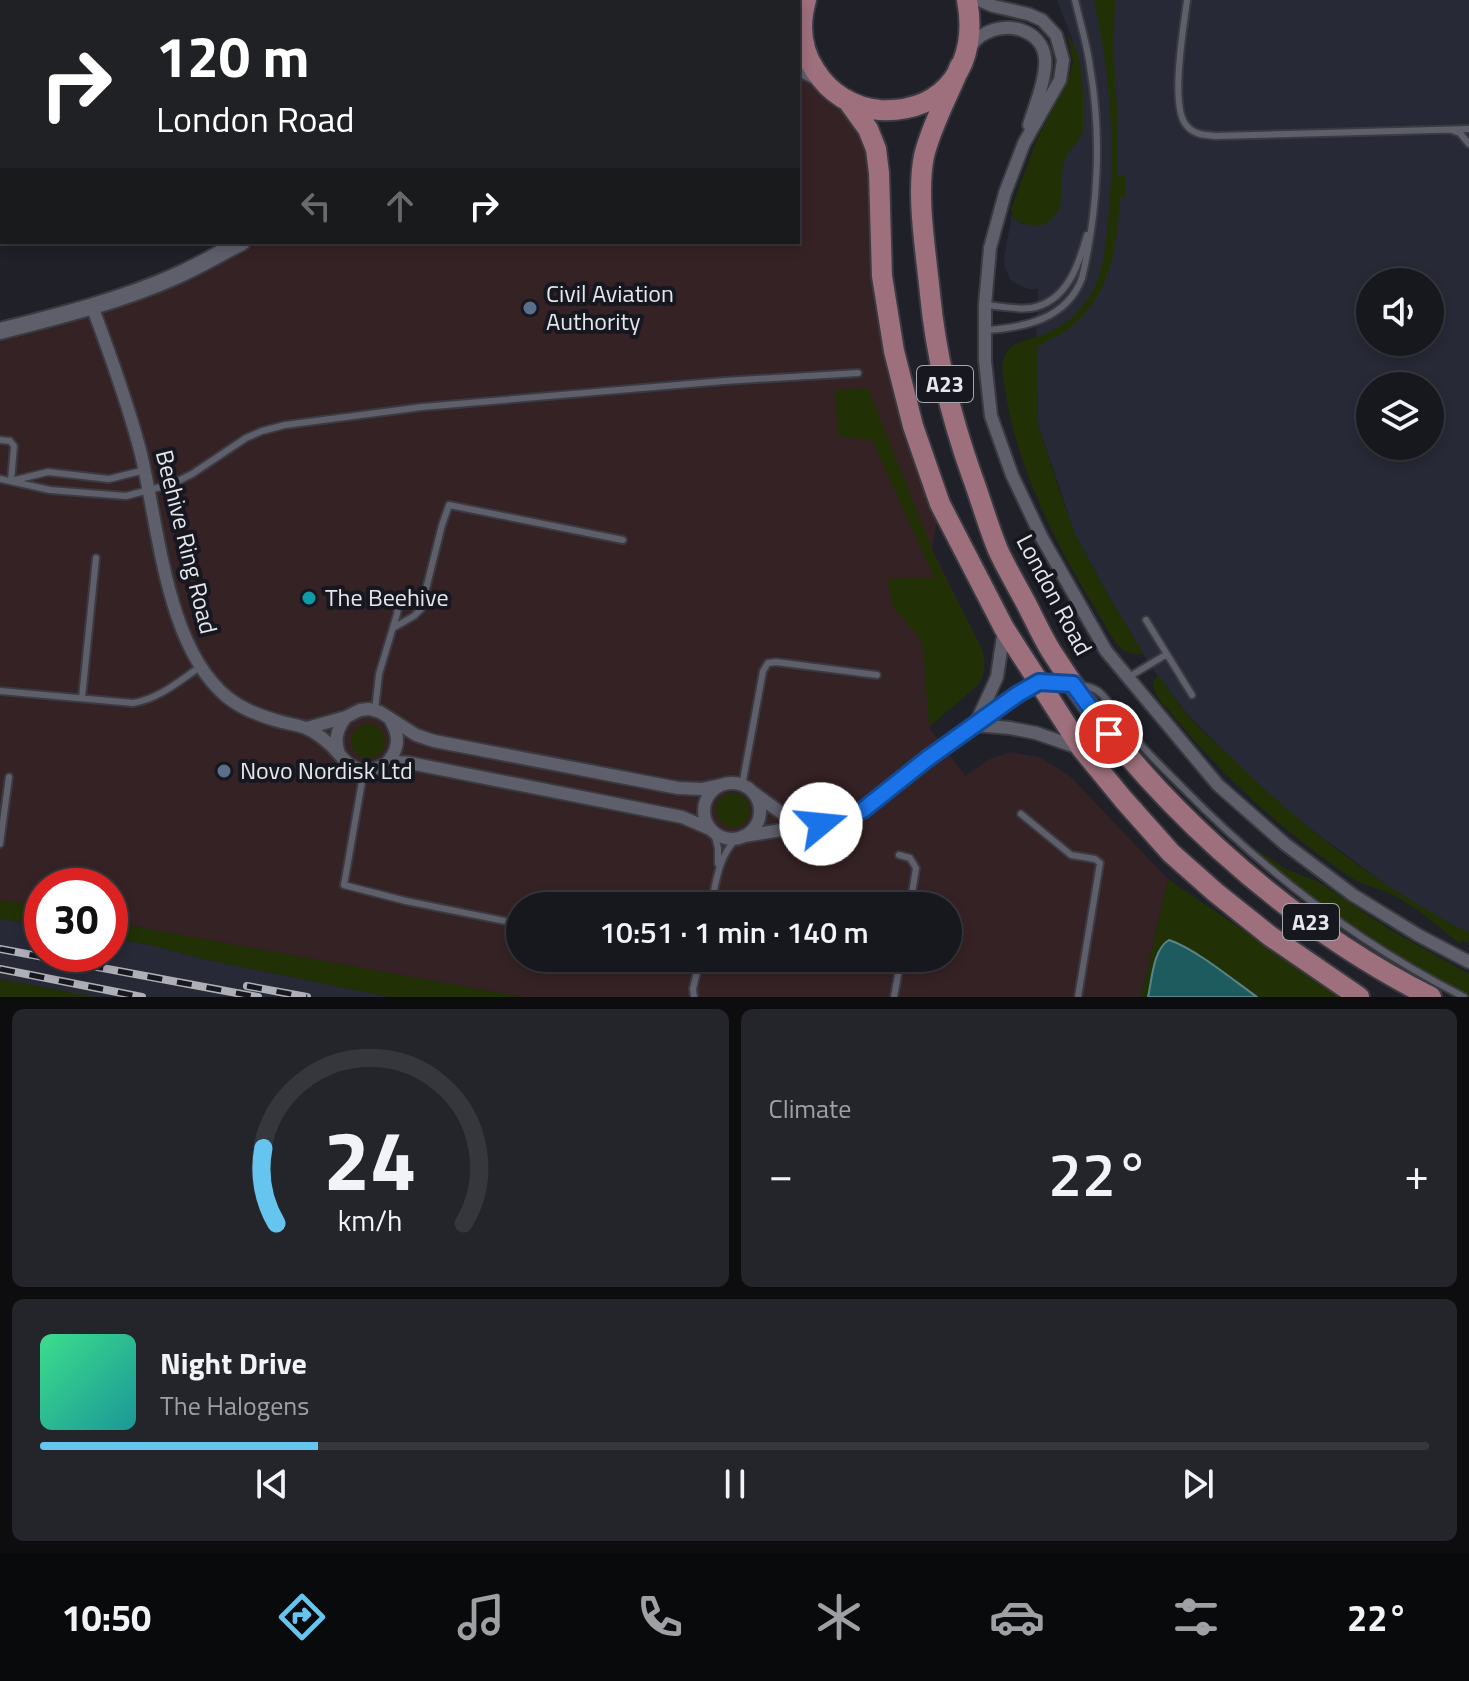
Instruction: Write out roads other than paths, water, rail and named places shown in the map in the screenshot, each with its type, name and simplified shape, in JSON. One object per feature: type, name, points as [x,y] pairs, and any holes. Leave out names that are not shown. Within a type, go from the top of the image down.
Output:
[{"type":"main road","name":"London Road","points":[[967,0],[970,37],[964,59],[928,142],[922,169],[922,197],[933,331],[954,424],[999,552],[1067,684],[1141,771],[1190,822],[1290,908],[1359,957],[1431,997]]},
{"type":"main road","points":[[802,10],[804,45],[809,61],[821,79],[833,92],[873,109],[902,109],[918,105],[941,92],[953,79],[964,59]]},
{"type":"main road","name":"A23","points":[[847,100],[868,129],[876,149],[882,276],[894,351],[913,426],[940,504],[1004,628],[1045,683],[1082,749],[1171,853],[1270,936],[1359,997]]},
{"type":"street","points":[[979,0],[1042,20],[1056,35],[1061,47],[1060,80],[1024,143]]},
{"type":"street","points":[[964,59],[975,40],[997,29],[1023,31],[1037,40],[1043,49],[1045,67],[1024,143],[991,241],[985,305],[985,361],[991,416],[1012,475],[1079,605],[1106,651],[1218,785],[1285,844],[1374,909],[1469,962]]},
{"type":"street","points":[[800,68],[821,79]]},
{"type":"street","points":[[0,331],[92,306],[177,276],[238,244]]},
{"type":"street","name":"Beehive Ring Road","points":[[92,306],[123,389],[150,491],[164,570],[188,647],[217,687],[238,705],[259,715],[307,728],[349,765],[364,770]]},
{"type":"street","points":[[364,770],[410,763],[682,817],[725,838],[821,824],[863,810],[975,725],[997,677],[1004,628]]},
{"type":"street","points":[[307,728],[360,710],[379,712],[416,735],[434,741],[678,788],[702,789],[725,784],[745,787],[780,812],[821,824]]},
{"type":"street","points":[[379,712],[394,725],[397,739],[394,755],[385,765]]},
{"type":"street","points":[[339,754],[337,734],[346,717]]},
{"type":"street","points":[[975,725],[1036,733],[1082,749]]},
{"type":"street","points":[[712,831],[704,817],[706,802],[716,788],[725,784]]},
{"type":"street","points":[[741,837],[755,825],[759,812],[756,797],[745,787]]},
{"type":"lane","points":[[985,330],[1044,319],[1075,292],[1082,278],[1096,176],[1094,95],[1075,0]]},
{"type":"lane","points":[[1187,0],[1177,99],[1182,120],[1194,132],[1216,136],[1469,129]]},
{"type":"lane","points":[[1452,130],[1460,133],[1469,144]]},
{"type":"lane","points":[[985,305],[1031,308],[1050,300],[1066,285],[1081,255],[1096,176]]},
{"type":"lane","points":[[0,479],[50,490],[126,496],[167,487],[246,438],[285,425],[422,407],[724,381],[858,373]]},
{"type":"lane","points":[[0,440],[10,441],[14,446],[11,481]]},
{"type":"lane","points":[[11,481],[48,472],[109,479],[145,470]]},
{"type":"lane","points":[[393,628],[421,609],[449,505],[623,540]]},
{"type":"lane","points":[[82,698],[96,558]]},
{"type":"lane","points":[[379,712],[379,674],[400,597]]},
{"type":"lane","points":[[1146,620],[1192,695]]},
{"type":"lane","points":[[1127,678],[1167,654]]},
{"type":"lane","points":[[745,787],[763,671],[768,663],[877,675]]},
{"type":"lane","points":[[0,691],[140,702],[152,698],[200,667]]},
{"type":"lane","points":[[975,725],[1018,694],[1045,683]]},
{"type":"lane","points":[[1067,684],[1099,691],[1125,726],[1183,788],[1253,855],[1295,890],[1370,945],[1464,997]]},
{"type":"lane","points":[[364,770],[344,885],[386,897],[506,921]]},
{"type":"lane","points":[[0,844],[9,777]]},
{"type":"lane","points":[[1021,814],[1071,855],[1095,859],[1100,863],[1078,997]]},
{"type":"lane","points":[[712,831],[718,848],[714,892]]},
{"type":"lane","points":[[717,875],[726,851],[741,837]]},
{"type":"lane","points":[[899,855],[910,858],[916,868],[912,892]]},
{"type":"lane","points":[[694,997],[697,972]]},
{"type":"lane","points":[[894,997],[898,972]]},
{"type":"water","points":[[1169,940],[1202,958],[1257,997],[1148,997],[1156,958]]},
{"type":"railway","points":[[0,949],[258,997]]},
{"type":"railway","points":[[0,969],[142,997]]},
{"type":"railway","points":[[247,986],[307,997]]},
{"type":"place","name":"Civil Aviation Authority","points":[[530,308]]},
{"type":"place","name":"The Beehive","points":[[309,598]]},
{"type":"place","name":"Novo Nordisk Ltd","points":[[224,771]]}]
